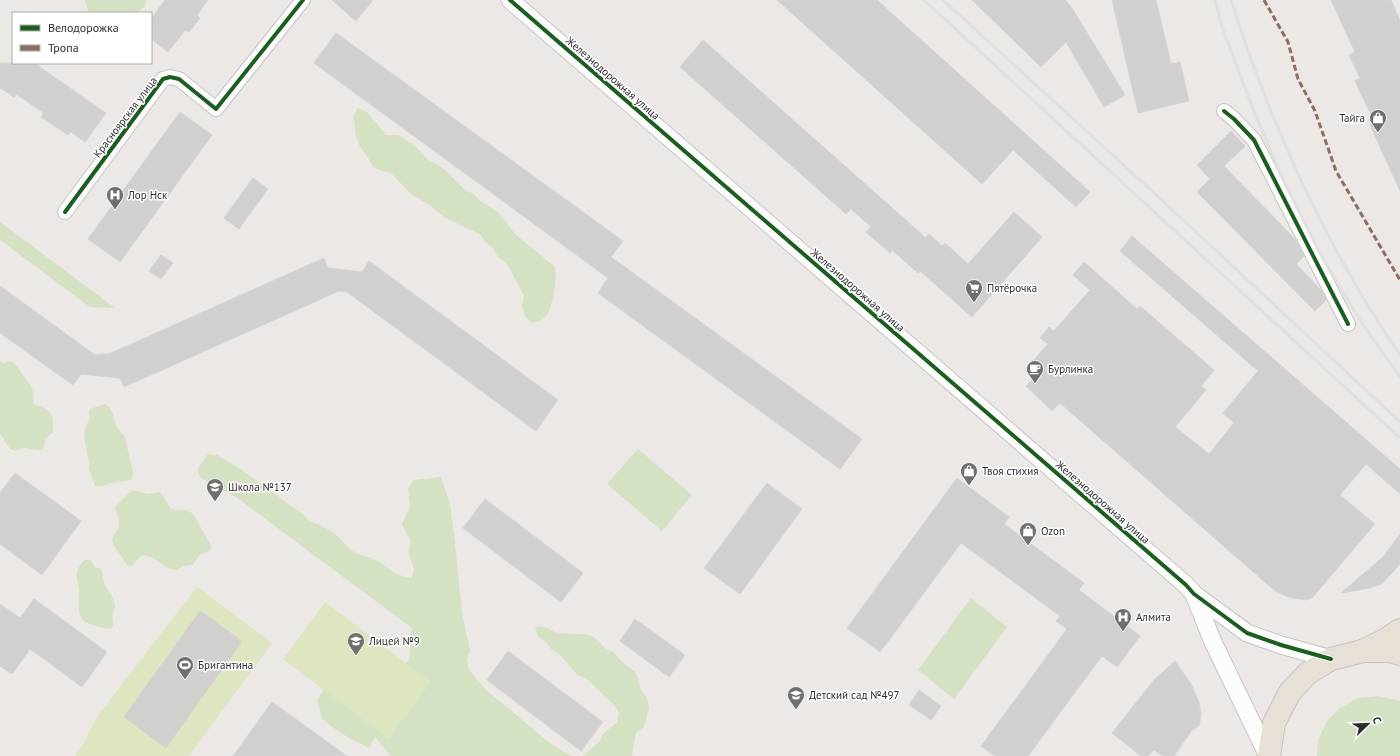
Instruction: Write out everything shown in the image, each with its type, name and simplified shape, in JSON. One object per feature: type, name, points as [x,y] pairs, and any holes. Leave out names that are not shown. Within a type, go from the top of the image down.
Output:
[{"type":"main road","points":[[1269,756],[1274,723],[1290,692],[1308,673],[1331,659],[1363,651],[1385,640],[1400,630]]},
{"type":"main road","points":[[1363,651],[1400,654]]},
{"type":"street","name":"Красноярская улица","points":[[65,212],[163,79],[170,77],[179,80],[216,109],[303,0]]},
{"type":"street","name":"Железнодорожная улица","points":[[510,0],[1186,585],[1194,594]]},
{"type":"street","points":[[1224,111],[1254,140],[1348,324]]},
{"type":"street","points":[[1194,594],[1246,633],[1281,645],[1331,659]]},
{"type":"street","points":[[1194,594],[1216,647],[1269,756]]},
{"type":"green space","points":[[85,0],[147,0],[144,7],[138,12],[89,12]]},
{"type":"green space","points":[[358,108],[367,112],[386,135],[398,135],[414,145],[427,159],[444,169],[465,190],[474,194],[480,201],[499,213],[516,235],[554,266],[556,275],[554,295],[548,314],[540,321],[531,323],[525,316],[522,306],[524,296],[511,271],[506,263],[498,257],[493,248],[486,243],[481,235],[444,217],[430,205],[411,194],[391,173],[373,167],[359,145],[355,132],[353,116]]},
{"type":"green space","points":[[0,222],[115,308],[90,307],[0,240]]},
{"type":"green space","points":[[0,361],[3,363],[12,361],[32,388],[34,395],[33,404],[50,412],[53,421],[53,432],[46,438],[43,449],[38,450],[24,448],[15,451],[10,449],[0,433]]},
{"type":"green space","points":[[105,404],[111,409],[117,427],[125,437],[133,473],[132,479],[130,480],[115,482],[103,486],[95,486],[89,468],[90,463],[84,435],[90,418],[90,409]]},
{"type":"green space","points":[[638,449],[692,495],[662,531],[607,484]]},
{"type":"green space","points":[[208,454],[217,455],[242,470],[305,516],[308,520],[335,534],[353,551],[376,560],[397,574],[412,578],[414,569],[408,551],[411,542],[402,524],[410,506],[408,488],[414,480],[441,477],[450,504],[462,613],[470,651],[467,660],[469,670],[486,690],[552,745],[572,756],[391,756],[375,737],[369,748],[349,738],[328,724],[322,718],[317,700],[329,682],[390,683],[410,658],[409,640],[412,628],[236,497],[201,478],[197,470]]},
{"type":"green space","points":[[135,491],[149,494],[160,492],[171,509],[185,510],[194,515],[211,546],[210,551],[200,555],[192,565],[182,566],[178,570],[169,568],[152,557],[142,555],[131,566],[127,565],[113,544],[112,539],[119,527],[115,507],[130,492]]},
{"type":"green space","points":[[85,560],[90,560],[96,568],[101,569],[105,584],[113,598],[115,607],[112,614],[113,625],[111,629],[86,622],[80,614],[77,572],[81,563]]},
{"type":"green space","name":"Бригантина","points":[[197,587],[272,643],[189,756],[75,756],[96,718]]},
{"type":"green space","points":[[971,598],[1007,627],[954,699],[918,670]]},
{"type":"green space","points":[[325,602],[431,682],[388,739],[283,659]]},
{"type":"green space","points":[[535,627],[545,627],[555,632],[589,635],[600,642],[605,649],[614,652],[620,660],[635,672],[639,680],[641,690],[647,697],[649,708],[644,727],[636,732],[632,756],[583,756],[599,742],[603,734],[617,722],[619,713],[614,705],[587,679],[578,675],[559,654],[551,649],[546,642],[538,636]]},
{"type":"green space","points":[[1379,696],[1400,701],[1400,756],[1317,756],[1318,740],[1327,721],[1340,708],[1358,698]]},
{"type":"building","points":[[165,0],[208,0],[197,15],[200,18],[189,32],[185,30],[168,52],[152,40],[152,18]]},
{"type":"building","points":[[332,0],[373,0],[356,21]]},
{"type":"building","points":[[777,0],[877,0],[1090,192],[1076,207],[1013,150],[982,184]]},
{"type":"building","points":[[972,0],[1065,0],[1072,8],[1125,95],[1104,107],[1066,42],[1041,67]]},
{"type":"building","points":[[1112,0],[1156,0],[1171,64],[1180,62],[1189,101],[1138,113]]},
{"type":"building","points":[[1331,0],[1391,0],[1400,21],[1400,191],[1370,125],[1375,123],[1355,81],[1360,78],[1349,55],[1355,52]]},
{"type":"building","points":[[336,33],[623,241],[611,257],[862,439],[840,469],[598,293],[608,278],[314,63]]},
{"type":"building","points":[[703,40],[926,238],[929,234],[942,246],[945,243],[968,264],[1014,212],[1042,237],[972,317],[920,271],[918,273],[892,250],[890,253],[866,232],[871,227],[851,209],[846,214],[680,67]]},
{"type":"building","points":[[0,63],[35,64],[106,113],[85,142],[71,132],[68,135],[41,117],[44,113],[16,94],[14,97],[0,88]]},
{"type":"building","points":[[180,112],[212,135],[120,262],[88,239]]},
{"type":"building","points":[[1231,131],[1245,146],[1224,166],[1294,238],[1304,256],[1296,264],[1321,290],[1326,300],[1315,311],[1197,192],[1210,179],[1197,165]]},
{"type":"building","points":[[253,178],[268,189],[239,229],[224,218]]},
{"type":"building","points":[[1132,236],[1400,469],[1400,494],[1366,464],[1340,495],[1375,524],[1312,598],[1305,600],[1288,597],[1274,590],[1060,403],[1052,411],[1026,386],[1034,378],[1025,370],[1048,344],[1040,338],[1049,327],[1054,331],[1090,290],[1073,275],[1084,262],[1137,309],[1140,306],[1214,370],[1201,386],[1206,390],[1175,427],[1209,454],[1234,423],[1223,413],[1258,371],[1120,251]]},
{"type":"building","points":[[161,255],[173,263],[161,279],[149,271]]},
{"type":"building","points":[[324,258],[328,268],[362,272],[369,261],[558,400],[536,431],[347,292],[339,291],[124,387],[120,378],[81,374],[73,385],[0,333],[0,286],[95,355],[109,354]]},
{"type":"building","points":[[15,473],[81,521],[42,575],[0,544],[0,493]]},
{"type":"building","points":[[957,478],[1009,517],[1004,524],[1084,583],[1079,590],[1140,636],[1117,667],[1102,656],[1028,756],[995,756],[981,746],[1067,629],[1056,621],[1060,616],[961,543],[880,652],[847,628]]},
{"type":"building","points":[[767,483],[802,509],[740,594],[704,568]]},
{"type":"building","points":[[485,499],[583,573],[561,602],[463,528]]},
{"type":"building","points":[[1400,534],[1400,564],[1382,584],[1370,588],[1341,593],[1384,556]]},
{"type":"building","points":[[34,599],[107,652],[82,687],[30,649],[12,674],[0,666],[0,604],[20,618]]},
{"type":"building","points":[[200,611],[242,641],[166,748],[124,717]]},
{"type":"building","points":[[635,619],[685,655],[669,677],[620,641]]},
{"type":"building","points":[[508,651],[603,722],[581,751],[487,680]]},
{"type":"building","points":[[1175,661],[1191,684],[1199,702],[1201,715],[1199,726],[1192,730],[1174,756],[1163,756],[1154,750],[1148,756],[1141,756],[1112,733],[1154,680]]},
{"type":"building","points":[[919,690],[941,706],[931,720],[909,705]]},
{"type":"building","points":[[272,702],[347,756],[233,756]]},
{"type":"railway","points":[[924,0],[1400,438]]},
{"type":"railway","points":[[943,0],[1152,191],[1400,422]]},
{"type":"railway","points":[[1215,0],[1222,27],[1253,109],[1284,182],[1323,259],[1364,326],[1400,377]]},
{"type":"railway","points":[[1231,0],[1264,93],[1303,184],[1348,272],[1400,355]]},
{"type":"marked path","points":[[1264,0],[1288,42],[1298,79],[1315,111],[1336,171],[1400,280]]},
{"type":"cycle path","points":[[65,212],[163,79],[170,77],[179,79],[216,109],[303,0]]},
{"type":"cycle path","points":[[510,0],[1186,585],[1194,594],[1247,633],[1281,645],[1331,659]]},
{"type":"cycle path","points":[[1224,111],[1254,140],[1348,324]]},
{"type":"place","name":"Тайга","points":[[1378,133]]},
{"type":"place","name":"Лор Нск","points":[[115,210]]},
{"type":"place","name":"Пятёрочка","points":[[974,303]]},
{"type":"place","name":"Бурлинка","points":[[1035,384]]},
{"type":"place","name":"Твоя стихия","points":[[969,486]]},
{"type":"place","name":"Школа №137","points":[[215,502]]},
{"type":"place","name":"Ozon","points":[[1028,546]]},
{"type":"place","name":"Алмита","points":[[1123,632]]},
{"type":"place","name":"Лицей №9","points":[[356,656]]},
{"type":"place","name":"Бригантина","points":[[185,680]]},
{"type":"place","name":"Детский сад №497","points":[[796,710]]}]
